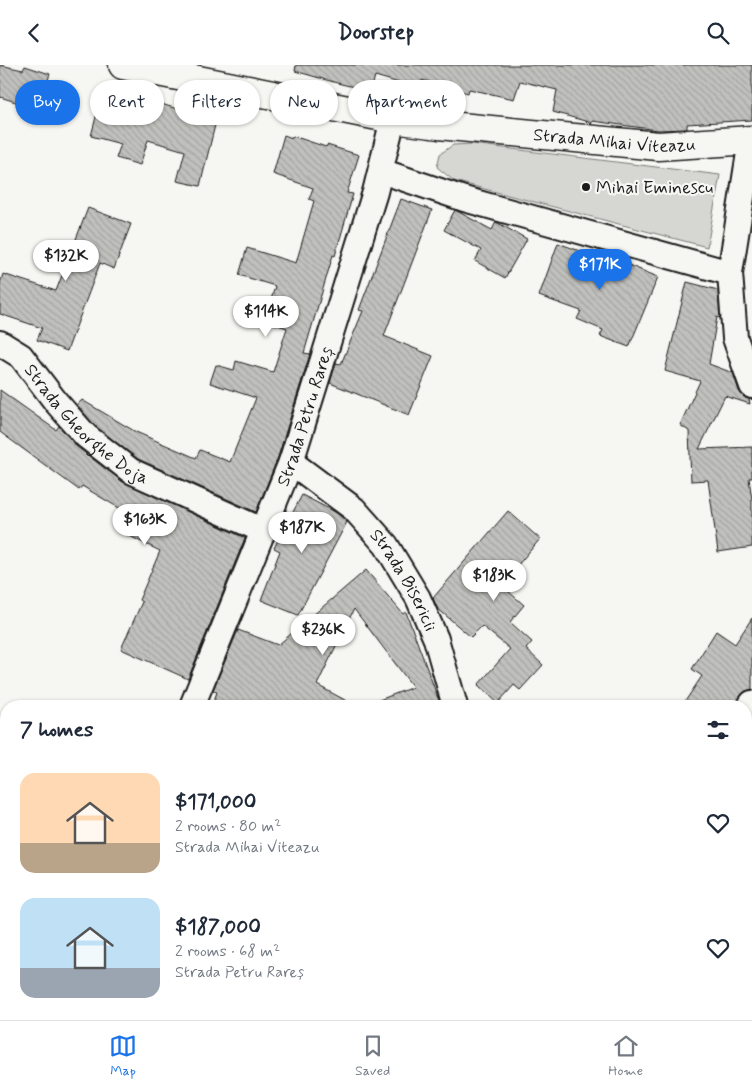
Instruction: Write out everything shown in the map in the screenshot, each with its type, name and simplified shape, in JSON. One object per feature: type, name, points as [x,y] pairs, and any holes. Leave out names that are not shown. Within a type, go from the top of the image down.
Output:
[{"type":"main road","name":"Strada Mihai Viteazu","points":[[123,65],[348,110]]},
{"type":"main road","name":"Strada Mihai Viteazu","points":[[442,125],[658,147],[752,140]]},
{"type":"street","name":"Strada Petru Rareș","points":[[194,700],[291,462],[381,171],[392,125]]},
{"type":"street","name":"Strada Mihai Viteazu","points":[[752,140],[730,273],[735,338],[752,385]]},
{"type":"street","points":[[381,171],[464,199],[730,273]]},
{"type":"street","name":"Strada Gheorghe Doja","points":[[0,343],[21,356],[86,437],[131,471],[264,531]]},
{"type":"street","name":"Strada Bisericii","points":[[291,462],[354,509],[386,545],[418,598],[436,639],[453,700]]},
{"type":"shaded area","points":[[472,144],[720,175],[707,247],[454,181],[437,167],[440,154],[453,145]]},
{"type":"building","points":[[0,65],[23,70],[25,66],[50,74],[48,80],[15,80],[15,102],[0,97]]},
{"type":"building","points":[[296,65],[752,65],[752,120],[687,124],[687,129],[658,130],[592,121],[592,123],[553,112],[557,90],[520,81],[514,99],[469,89],[468,93],[466,92],[466,80],[389,80],[375,76],[374,80],[348,80],[348,86],[338,83],[338,80],[326,80],[295,71]]},
{"type":"building","points":[[164,105],[174,108],[174,125],[215,125],[200,186],[177,181],[185,151],[148,140],[140,165],[116,158],[121,144],[91,136],[94,125],[164,125]]},
{"type":"building","points":[[284,135],[359,155],[347,193],[353,194],[304,353],[310,354],[278,457],[256,512],[138,459],[95,426],[77,405],[82,400],[136,432],[196,458],[200,450],[230,462],[256,398],[210,383],[216,365],[234,370],[236,361],[273,372],[287,328],[265,321],[275,286],[239,275],[247,248],[296,263],[314,201],[309,199],[313,188],[273,174]]},
{"type":"building","points":[[401,199],[432,210],[384,336],[433,356],[409,415],[330,383],[336,363],[341,364],[363,311],[359,310]]},
{"type":"building","points":[[88,208],[131,224],[114,269],[100,263],[67,351],[37,340],[42,328],[0,314],[0,284],[3,274],[56,291]]},
{"type":"building","points":[[455,210],[492,230],[496,222],[527,239],[505,278],[475,261],[481,250],[444,230]]},
{"type":"building","points":[[558,243],[602,259],[604,255],[658,277],[629,347],[600,336],[603,330],[577,319],[581,311],[539,296]]},
{"type":"building","points":[[687,282],[718,290],[720,318],[717,317],[709,364],[733,373],[739,391],[749,399],[750,404],[725,396],[699,449],[752,447],[752,478],[749,478],[752,500],[752,547],[718,552],[708,480],[691,481],[689,431],[680,425],[700,381],[665,371]]},
{"type":"building","points":[[0,390],[56,430],[59,426],[77,447],[123,482],[245,538],[188,679],[121,649],[142,602],[139,600],[160,551],[115,529],[124,511],[82,486],[79,490],[0,432]]},
{"type":"building","points":[[302,495],[337,513],[347,522],[298,615],[261,600],[280,551],[274,548]]},
{"type":"building","points":[[508,511],[540,539],[506,579],[514,586],[509,592],[524,605],[510,622],[532,642],[526,649],[543,665],[520,690],[514,685],[501,700],[495,700],[478,685],[510,649],[482,626],[471,637],[437,608],[433,598]]},
{"type":"building","points":[[366,570],[403,614],[406,612],[439,700],[379,700],[413,687],[354,609],[317,685],[345,700],[214,700],[217,692],[213,690],[238,630],[278,645]]},
{"type":"building","points":[[752,618],[752,689],[746,691],[738,700],[686,700],[702,676],[692,669],[716,631],[735,644]]},
{"type":"place","name":"Mihai Eminescu","points":[[586,187]]}]
